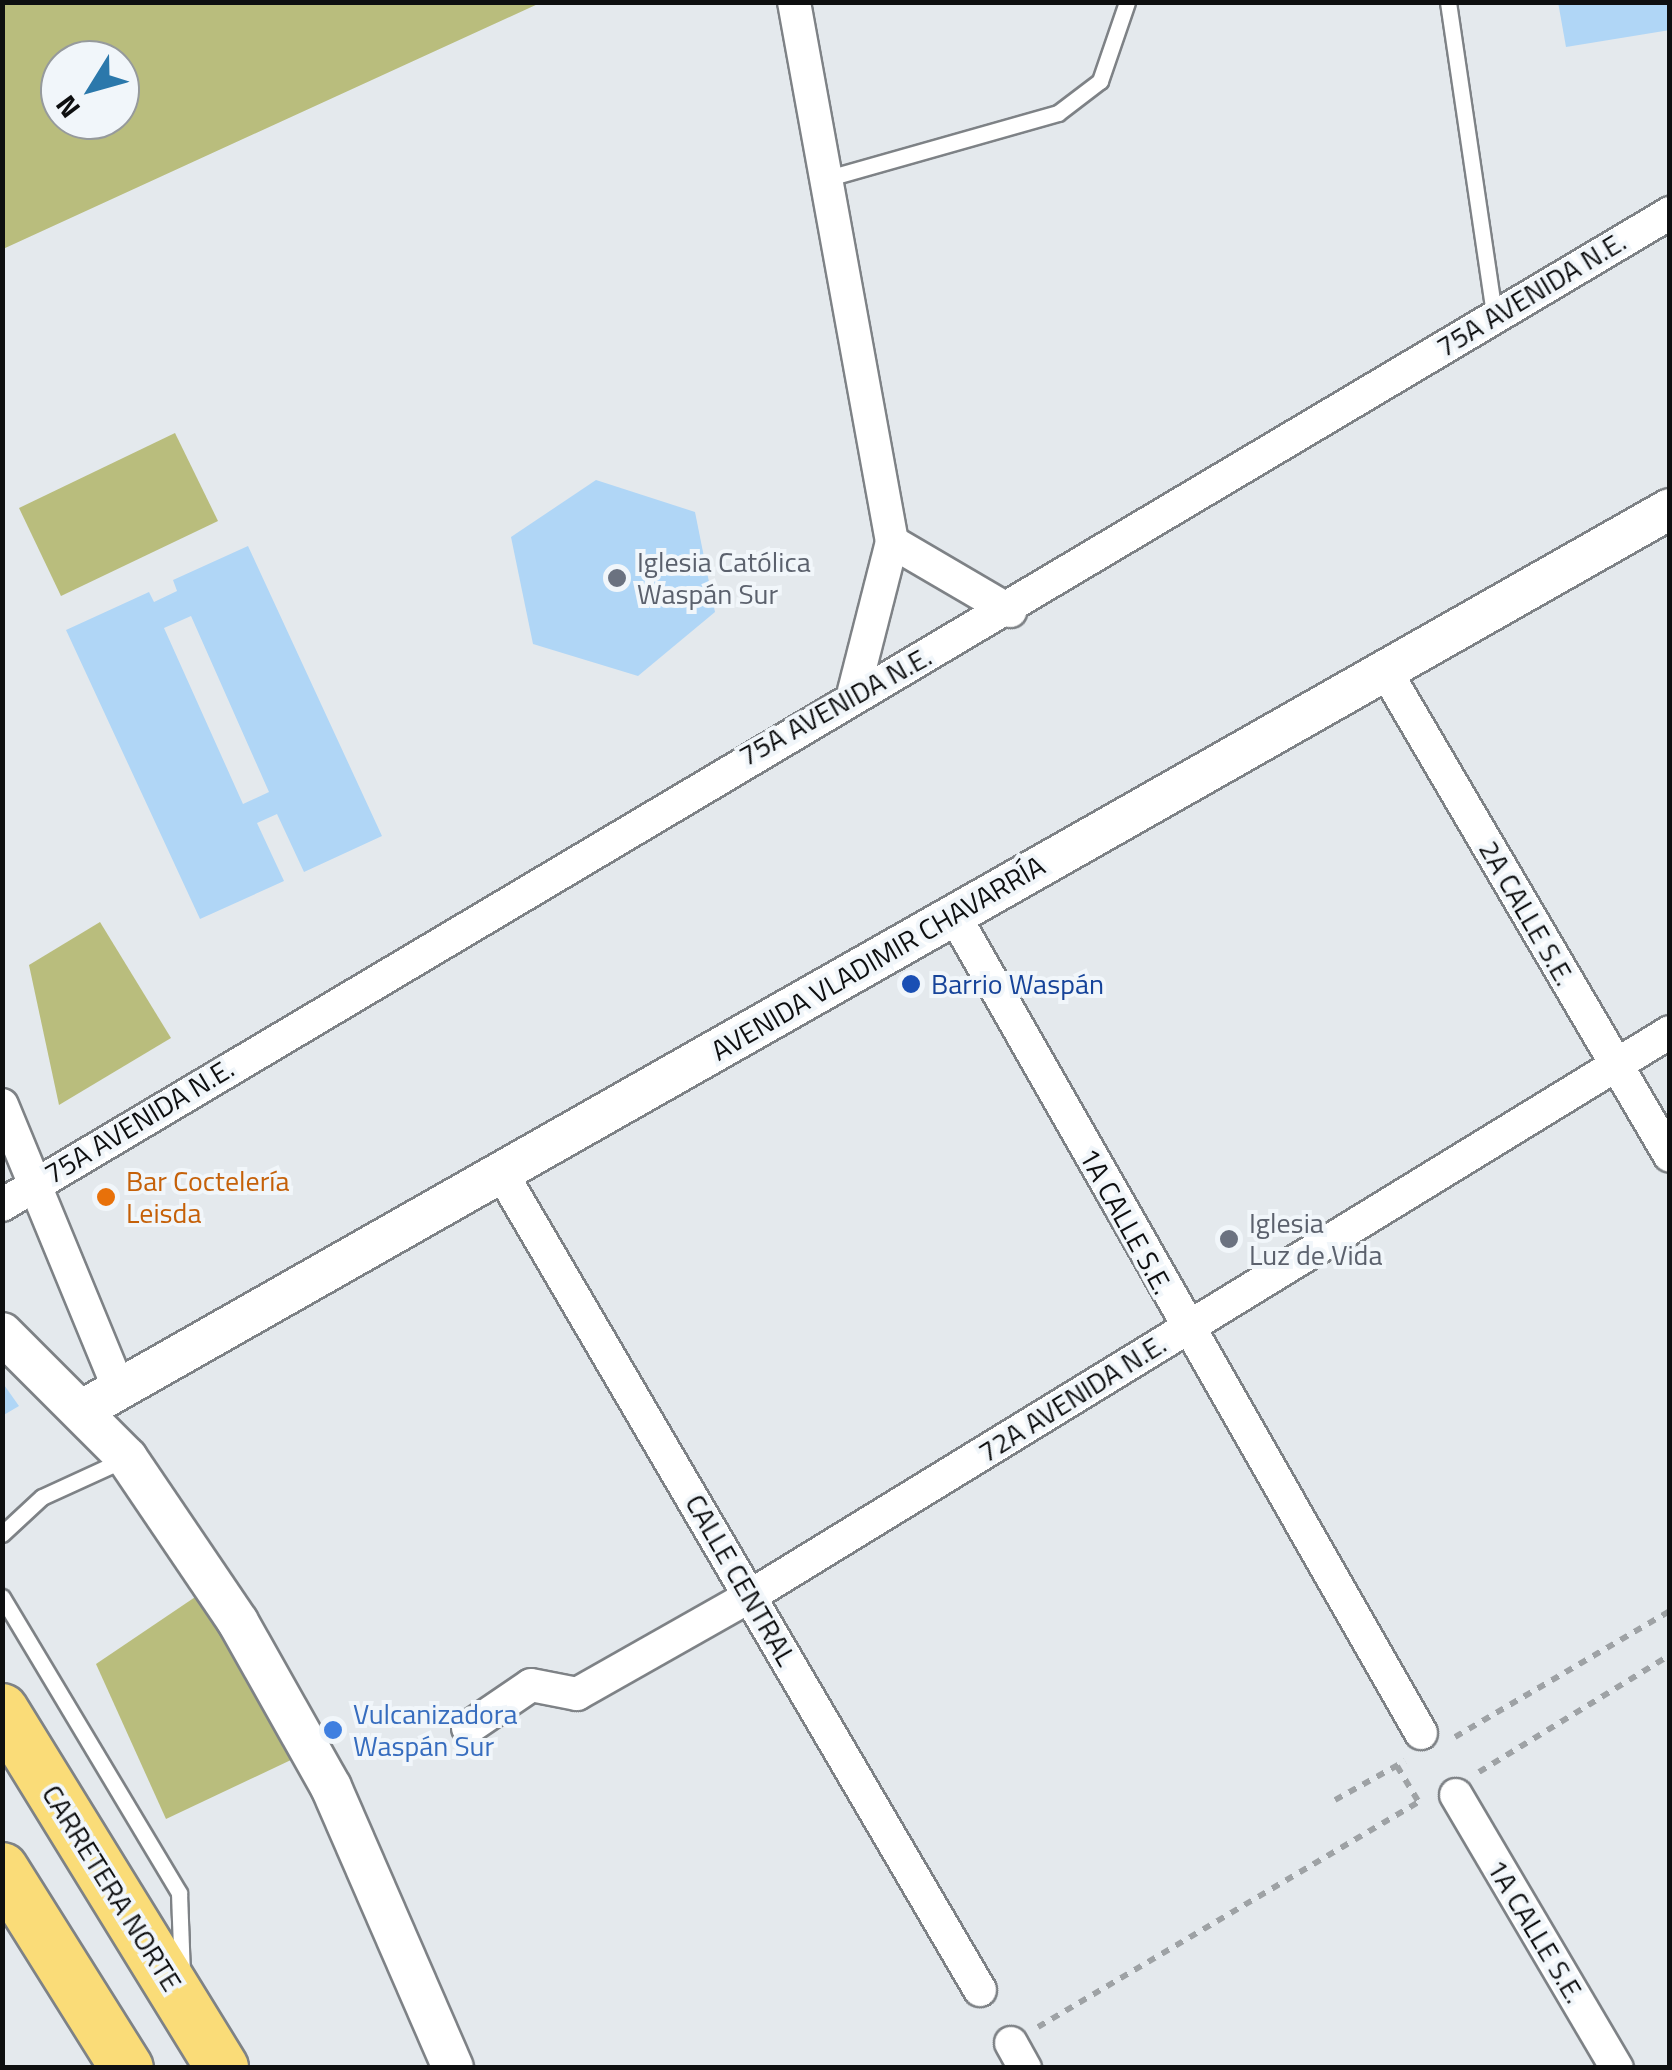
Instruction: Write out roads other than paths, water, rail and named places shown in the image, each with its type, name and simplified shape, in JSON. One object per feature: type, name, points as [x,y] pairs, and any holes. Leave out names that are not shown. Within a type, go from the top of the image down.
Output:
[{"type":"highway","name":"CARRETERA NORTE","points":[[2,1710],[222,2068]]},
{"type":"highway","points":[[2,1869],[128,2068]]},
{"type":"street","points":[[794,2],[821,180],[892,542],[854,691]]},
{"type":"street","name":"75A AVENIDA N.E.","points":[[2,1205],[854,691],[1010,611],[1494,315],[1670,213]]},
{"type":"street","name":"AVENIDA VLADIMIR CHAVARRÍA","points":[[102,1398],[1670,509]]},
{"type":"street","points":[[892,542],[1010,611]]},
{"type":"street","name":"2A CALLE S.E.","points":[[1385,670],[1670,1156]]},
{"type":"street","name":"1A CALLE S.E.","points":[[954,915],[1421,1734]]},
{"type":"street","name":"72A AVENIDA N.E.","points":[[468,1728],[532,1685],[577,1694],[750,1596],[1670,1032]]},
{"type":"street","points":[[2,1105],[102,1398],[127,1458],[325,1774],[452,2068]]},
{"type":"street","name":"CALLE CENTRAL","points":[[501,1172],[980,1990]]},
{"type":"street","points":[[2,1333],[102,1398]]},
{"type":"street","name":"1A CALLE S.E.","points":[[1456,1795],[1617,2068]]},
{"type":"lane","points":[[821,180],[1058,113],[1100,81],[1127,2]]},
{"type":"lane","points":[[1448,2],[1494,315]]},
{"type":"lane","points":[[2,1534],[42,1498],[127,1458]]},
{"type":"lane","points":[[2,1598],[179,1893],[182,2001]]},
{"type":"place","name":"Iglesia Católica Waspán Sur","points":[[617,578]]},
{"type":"place","name":"Barrio Waspán","points":[[911,984]]},
{"type":"place","name":"Bar Coctelería Leisda","points":[[106,1197]]},
{"type":"place","name":"Iglesia Luz de Vida","points":[[1229,1239]]},
{"type":"place","name":"Vulcanizadora Waspán Sur","points":[[333,1730]]}]
